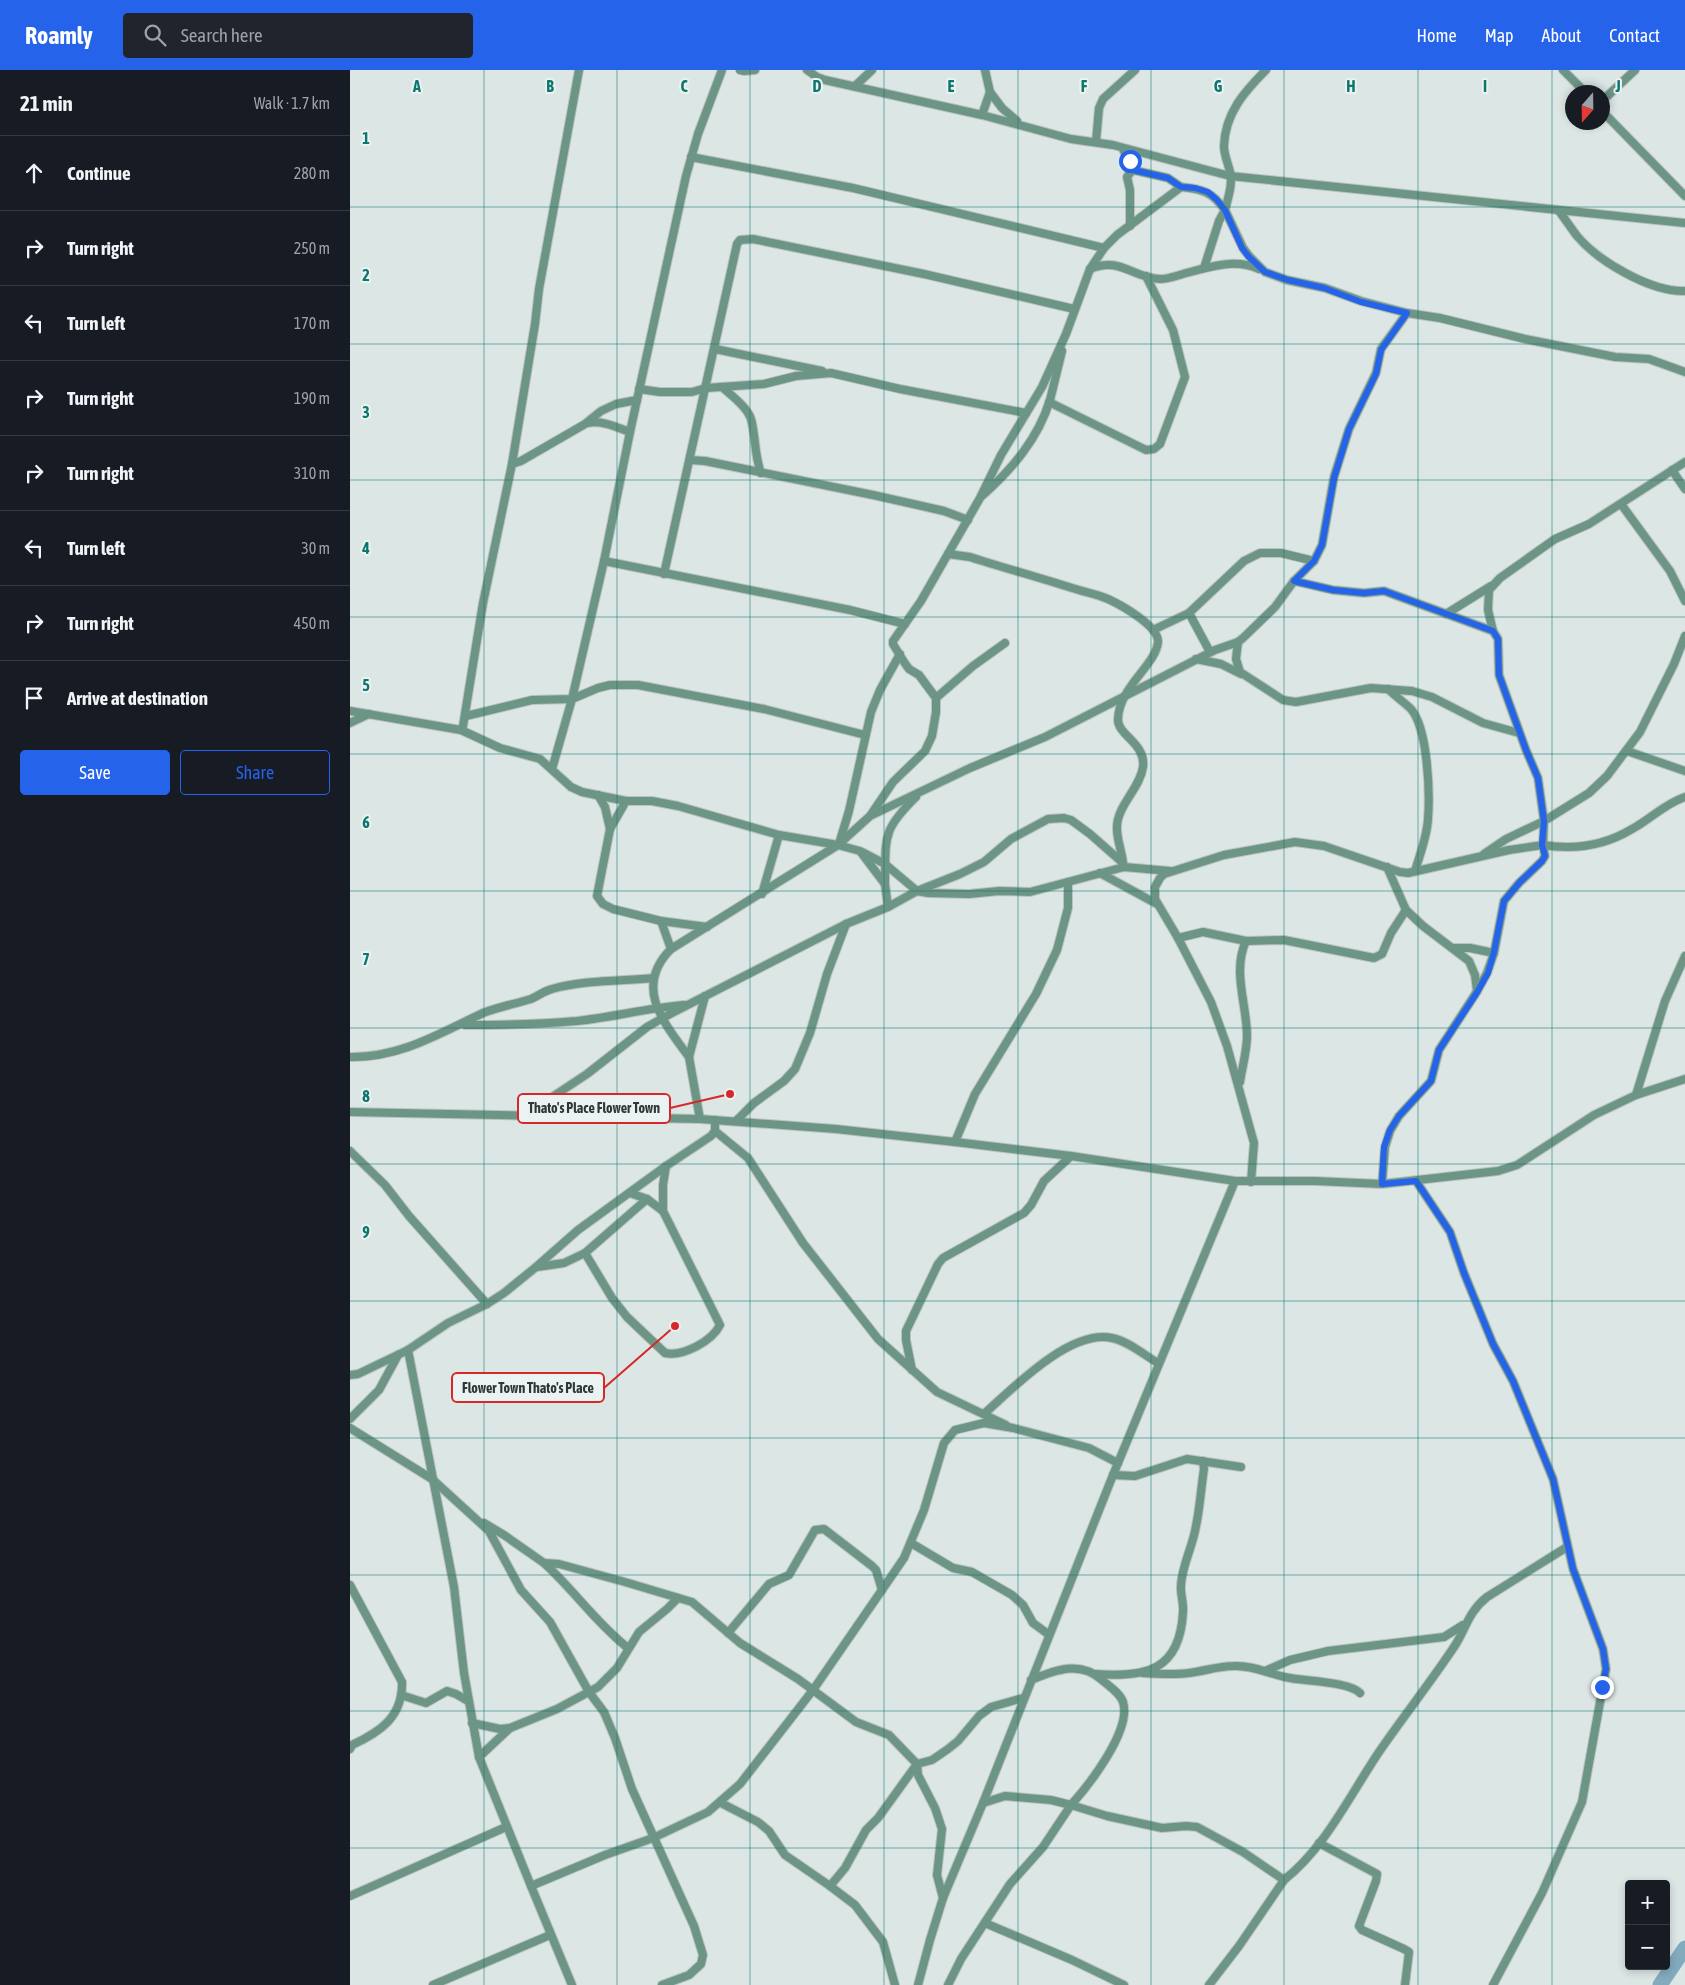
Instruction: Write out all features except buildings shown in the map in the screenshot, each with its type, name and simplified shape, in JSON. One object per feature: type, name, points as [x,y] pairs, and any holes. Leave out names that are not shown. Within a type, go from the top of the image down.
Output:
[{"type":"street","points":[[461,730],[466,716],[483,603],[512,464],[539,289],[579,70]]},
{"type":"street","points":[[552,769],[572,699],[604,561],[639,389],[691,157],[722,70]]},
{"type":"street","points":[[740,70],[756,70]]},
{"type":"street","points":[[807,70],[817,78],[1021,124],[1072,139],[1096,142],[1230,176],[1685,223]]},
{"type":"street","points":[[855,86],[872,70]]},
{"type":"street","points":[[985,70],[990,92],[1002,108],[1021,124]]},
{"type":"street","points":[[1096,142],[1100,108],[1103,99],[1135,70]]},
{"type":"street","points":[[1204,268],[1219,221],[1225,210],[1230,176],[1224,146],[1232,112],[1248,88],[1266,70]]},
{"type":"street","points":[[1563,70],[1578,85]]},
{"type":"street","points":[[1610,93],[1635,70]]},
{"type":"street","points":[[982,115],[990,92]]},
{"type":"street","points":[[1610,119],[1684,194]]},
{"type":"street","points":[[1122,149],[1133,170],[1168,178],[1181,187],[1195,188],[1208,192],[1225,210],[1242,248],[1265,272]]},
{"type":"street","points":[[691,157],[853,188],[1104,248]]},
{"type":"street","points":[[1130,226],[1130,190],[1127,177],[1133,170]]},
{"type":"street","points":[[980,498],[1007,474],[1026,448],[1049,402],[1066,334],[1090,269],[1104,248],[1116,235],[1181,187]]},
{"type":"street","points":[[1559,211],[1578,237],[1598,256],[1650,285],[1668,290],[1685,291]]},
{"type":"street","points":[[664,574],[737,244],[742,239],[753,239],[924,274],[1074,309]]},
{"type":"street","points":[[1090,269],[1102,264],[1115,264],[1146,276],[1161,279],[1204,268],[1227,264],[1243,264],[1288,280],[1324,288],[1361,302],[1615,357],[1649,359],[1685,372]]},
{"type":"street","points":[[1049,402],[1146,450],[1154,449],[1160,444],[1185,378],[1173,330],[1146,276]]},
{"type":"street","points":[[870,816],[970,768],[1045,737],[1210,652],[1238,642],[1275,607],[1294,581],[1314,561],[1322,545],[1334,478],[1349,429],[1376,374],[1381,350],[1407,313]]},
{"type":"street","points":[[689,1057],[661,1019],[653,990],[656,970],[662,959],[671,949],[762,894],[790,874],[839,844],[870,816],[893,782],[926,751],[932,736],[936,698],[919,675],[909,669],[893,641],[912,616],[968,520],[1001,455],[1042,387],[1066,334]]},
{"type":"street","points":[[714,349],[1026,413]]},
{"type":"street","points":[[639,389],[660,392],[692,392],[706,388],[764,384],[796,376],[832,373]]},
{"type":"street","points":[[722,388],[739,403],[751,418],[756,458],[761,473]]},
{"type":"street","points":[[512,464],[521,461],[585,424],[601,411],[616,404],[637,400]]},
{"type":"street","points":[[585,424],[594,421],[609,424],[630,432]]},
{"type":"street","points":[[690,460],[705,461],[883,497],[944,511],[968,520]]},
{"type":"street","points":[[1446,614],[1491,586],[1556,539],[1589,524],[1685,462]]},
{"type":"street","points":[[1672,470],[1685,489]]},
{"type":"street","points":[[1621,504],[1670,571],[1685,601]]},
{"type":"street","points":[[1153,630],[1189,613],[1225,577],[1244,561],[1260,553],[1281,553],[1314,561]]},
{"type":"street","points":[[948,554],[970,557],[1106,598],[1130,611],[1153,630],[1158,637],[1158,644],[1153,656],[1123,697],[1118,719],[1119,725],[1140,749],[1144,760],[1143,770],[1123,807],[1117,828],[1124,865]]},
{"type":"street","points":[[604,561],[850,610],[905,624]]},
{"type":"street","points":[[1294,581],[1333,590],[1364,593],[1384,591],[1493,631]]},
{"type":"street","points":[[1382,1184],[1384,1147],[1390,1130],[1399,1116],[1431,1081],[1439,1050],[1488,973],[1504,901],[1545,856],[1542,845],[1544,821],[1538,778],[1499,675],[1498,639],[1493,631],[1488,610],[1491,586]]},
{"type":"street","points":[[1189,613],[1210,652]]},
{"type":"street","points":[[1480,856],[1506,839],[1544,821],[1589,793],[1607,776],[1627,752],[1640,732],[1674,664],[1685,636]]},
{"type":"street","points":[[1238,642],[1236,662],[1242,675]]},
{"type":"street","points":[[936,698],[980,661],[1005,643]]},
{"type":"street","points":[[839,844],[849,811],[871,712],[880,690],[900,654]]},
{"type":"street","points":[[1196,660],[1221,664],[1269,689],[1275,696],[1289,702],[1371,688],[1412,691],[1432,697],[1483,723],[1520,733]]},
{"type":"street","points":[[466,716],[532,700],[572,699],[610,685],[638,685],[764,709],[865,735]]},
{"type":"street","points":[[1388,689],[1416,717],[1424,745],[1429,789],[1428,820],[1415,871]]},
{"type":"street","points":[[350,711],[461,730],[500,748],[540,759],[571,787],[598,796],[678,806],[779,835],[839,844],[860,851],[885,864],[917,891],[941,894],[999,891],[1030,892],[1124,865],[1173,871]]},
{"type":"street","points":[[350,723],[369,714]]},
{"type":"street","points":[[1627,752],[1685,771]]},
{"type":"street","points":[[888,907],[885,884],[886,836],[892,823],[921,792]]},
{"type":"street","points":[[598,796],[604,807],[610,829]]},
{"type":"street","points":[[1251,1182],[1254,1144],[1239,1084],[1211,1002],[1178,938],[1157,904],[1154,892],[1160,878],[1173,871],[1224,855],[1295,842],[1324,846],[1400,872],[1415,871],[1480,856],[1542,845],[1585,847],[1609,840],[1633,829],[1668,804],[1685,798]]},
{"type":"street","points":[[626,801],[610,829],[597,896],[603,904],[613,909],[661,921],[707,927]]},
{"type":"street","points":[[525,1115],[587,1074],[647,1027],[661,1019],[846,924],[888,907],[917,891],[984,862],[1010,839],[1048,819],[1064,818],[1071,820],[1090,834],[1124,865]]},
{"type":"street","points":[[762,894],[779,835]]},
{"type":"street","points":[[860,851],[885,884]]},
{"type":"street","points":[[1387,866],[1406,910],[1451,948],[1461,953],[1468,961],[1475,974],[1476,994]]},
{"type":"street","points":[[1100,872],[1157,904]]},
{"type":"street","points":[[955,1142],[974,1094],[1036,994],[1057,950],[1068,908],[1068,882]]},
{"type":"street","points":[[1178,938],[1203,932],[1246,941],[1284,940],[1374,958],[1382,954],[1391,933],[1406,910]]},
{"type":"street","points":[[661,921],[671,949]]},
{"type":"street","points":[[736,1121],[754,1103],[784,1081],[795,1069],[810,1033],[827,974],[846,924]]},
{"type":"street","points":[[1239,1084],[1247,1037],[1240,987],[1240,953],[1246,941]]},
{"type":"street","points":[[1451,948],[1470,948],[1494,952]]},
{"type":"street","points":[[1636,1095],[1665,1001],[1685,956]]},
{"type":"street","points":[[350,1058],[373,1056],[402,1049],[463,1025],[484,1013],[530,999],[550,990],[572,985],[654,978]]},
{"type":"street","points":[[700,1119],[689,1057],[705,996]]},
{"type":"street","points":[[463,1025],[537,1024],[577,1021],[658,1007],[688,1004]]},
{"type":"street","points":[[350,1112],[736,1121],[836,1129],[955,1142],[1071,1156],[1235,1181],[1315,1181],[1382,1184],[1498,1171],[1517,1165],[1594,1115],[1636,1095],[1685,1079]]},
{"type":"street","points":[[350,1375],[358,1374],[408,1350],[448,1323],[487,1304],[536,1268],[578,1230],[666,1166],[705,1141],[715,1131],[715,1120]]},
{"type":"street","points":[[715,1131],[748,1158],[803,1243],[878,1339],[937,1392],[1013,1428]]},
{"type":"street","points":[[350,1151],[385,1185],[409,1216],[487,1304]]},
{"type":"street","points":[[912,1370],[906,1331],[932,1273],[938,1264],[951,1254],[1024,1213],[1032,1205],[1044,1181],[1071,1156]]},
{"type":"street","points":[[585,1253],[612,1298],[627,1317],[665,1353],[672,1354],[690,1348],[711,1336],[720,1325],[663,1211],[662,1185],[666,1166]]},
{"type":"street","points":[[918,1985],[943,1898],[983,1803],[1048,1634],[1158,1363],[1235,1181]]},
{"type":"street","points":[[1416,1181],[1450,1232],[1464,1273],[1493,1344],[1513,1381],[1553,1479],[1573,1569],[1603,1649],[1606,1669],[1582,1802],[1542,1893],[1493,1985]]},
{"type":"street","points":[[630,1193],[647,1199],[663,1211]]},
{"type":"street","points":[[536,1268],[564,1263],[585,1253],[647,1199]]},
{"type":"street","points":[[984,1414],[1052,1355],[1085,1339],[1104,1336],[1114,1338],[1158,1363]]},
{"type":"street","points":[[408,1350],[454,1587],[468,1701],[479,1757],[572,1985]]},
{"type":"street","points":[[350,1419],[379,1390],[398,1354]]},
{"type":"street","points":[[531,1886],[604,1855],[653,1838],[708,1812],[721,1803],[740,1784],[813,1690],[904,1558],[948,1436],[954,1430],[984,1424],[1013,1428],[1089,1448],[1118,1463]]},
{"type":"street","points":[[350,1428],[432,1479],[489,1531],[521,1590],[550,1622],[589,1692],[604,1712],[632,1789],[694,1926],[703,1955],[702,1964],[690,1975],[662,1985]]},
{"type":"street","points":[[1113,1474],[1135,1476],[1187,1459],[1241,1467]]},
{"type":"street","points":[[1031,1680],[1053,1671],[1075,1668],[1096,1674],[1122,1676],[1139,1673],[1159,1666],[1172,1654],[1180,1638],[1184,1610],[1180,1586],[1196,1526],[1204,1469],[1203,1461]]},
{"type":"street","points":[[472,1516],[504,1534],[544,1562],[569,1586],[594,1618],[628,1648]]},
{"type":"street","points":[[728,1633],[768,1584],[789,1575],[815,1530],[821,1528],[876,1570],[882,1590]]},
{"type":"street","points":[[911,1543],[953,1568],[972,1572],[1012,1594],[1023,1605],[1033,1622],[1048,1634]]},
{"type":"street","points":[[1209,1985],[1240,1946],[1284,1880],[1296,1871],[1319,1843],[1380,1750],[1455,1646],[1465,1623],[1476,1608],[1487,1597],[1567,1547]]},
{"type":"street","points":[[544,1562],[559,1564],[692,1602],[740,1643],[813,1690],[856,1722],[889,1735],[917,1764],[918,1775],[935,1808],[942,1829],[937,1875],[943,1898]]},
{"type":"street","points":[[350,1585],[402,1682],[402,1694],[390,1720],[374,1735],[351,1746]]},
{"type":"street","points":[[472,1723],[500,1729],[510,1728],[548,1714],[589,1692],[602,1683],[617,1668],[639,1632],[678,1598]]},
{"type":"street","points":[[1265,1671],[1290,1660],[1328,1651],[1444,1637],[1452,1634],[1465,1623]]},
{"type":"street","points":[[1139,1673],[1189,1673],[1212,1667],[1237,1666],[1265,1671],[1278,1676],[1323,1682],[1354,1689],[1360,1693]]},
{"type":"street","points":[[948,1985],[961,1959],[1010,1884],[1043,1847],[1071,1805],[1090,1784],[1108,1756],[1121,1728],[1124,1708],[1123,1700],[1096,1674]]},
{"type":"street","points":[[402,1694],[426,1703],[447,1692],[456,1694],[468,1701]]},
{"type":"street","points":[[830,1886],[845,1868],[866,1830],[878,1818],[917,1764],[932,1760],[948,1749],[991,1706],[1023,1698]]},
{"type":"street","points":[[479,1757],[510,1728]]},
{"type":"street","points":[[983,1803],[1005,1796],[1051,1800],[1107,1816],[1162,1828],[1197,1827],[1243,1852],[1284,1880]]},
{"type":"street","points":[[721,1803],[758,1822],[769,1831],[784,1856],[855,1905],[883,1942],[895,1985]]},
{"type":"street","points":[[350,1896],[506,1827]]},
{"type":"street","points":[[1319,1843],[1377,1874],[1359,1926],[1362,1930],[1404,1948],[1409,1952],[1405,1985]]},
{"type":"street","points":[[985,1923],[1072,1960],[1124,1985]]},
{"type":"street","points":[[433,1985],[550,1935]]},
{"type":"waterway","points":[[1660,1985],[1685,1948]]},
{"type":"place","name":"Thato's Place Flower Town","points":[[730,1094]]},
{"type":"place","name":"Flower Town Thato's Place","points":[[675,1326]]},
{"type":"route","points":[[1130,161],[1133,170],[1168,178],[1178,183],[1181,187],[1195,188],[1208,192],[1225,210],[1242,248],[1265,272],[1288,280],[1324,288],[1361,302],[1385,306],[1407,313],[1381,350],[1376,374],[1349,429],[1334,478],[1322,545],[1314,561],[1294,581],[1333,590],[1364,593],[1384,591],[1493,631],[1498,639],[1499,675],[1538,778],[1544,821],[1542,845],[1545,856],[1504,901],[1488,973],[1439,1050],[1436,1068],[1431,1081],[1399,1116],[1390,1130],[1384,1147],[1382,1184],[1416,1181],[1450,1232],[1464,1273],[1493,1344],[1513,1381],[1553,1479],[1573,1569],[1600,1638],[1606,1660],[1602,1687]]}]
